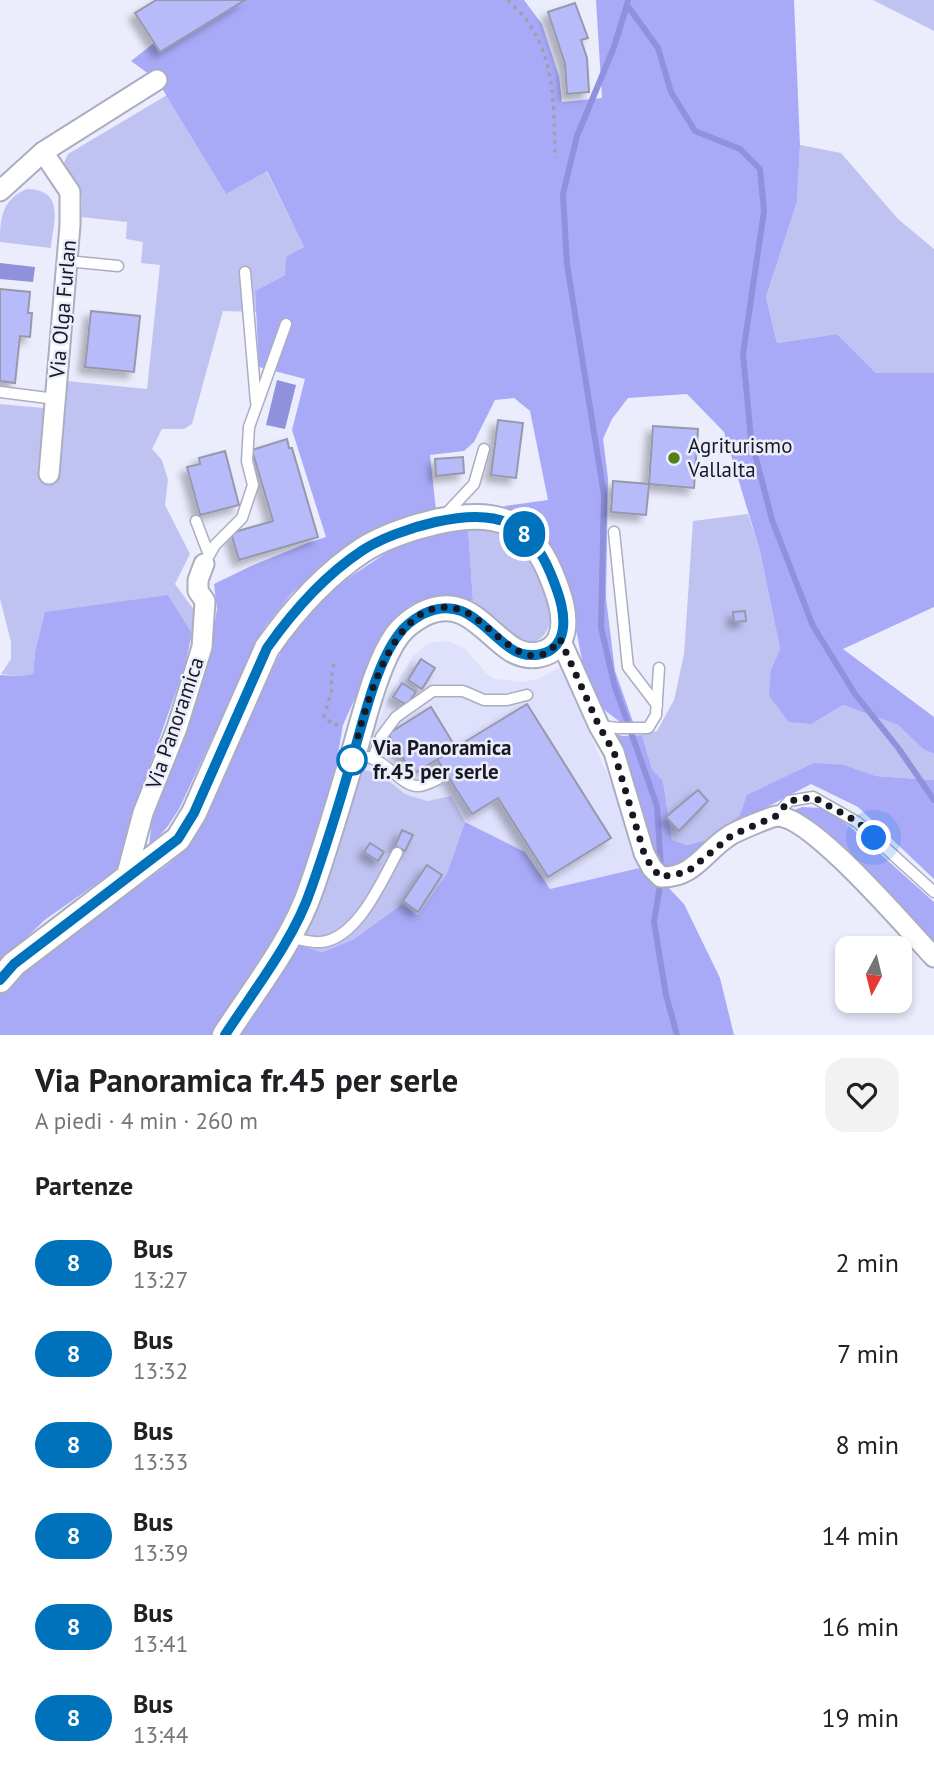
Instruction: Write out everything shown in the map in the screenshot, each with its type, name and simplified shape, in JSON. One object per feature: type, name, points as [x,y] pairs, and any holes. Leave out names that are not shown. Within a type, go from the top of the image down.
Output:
[{"type":"street","points":[[0,191],[43,152],[157,80]]},
{"type":"street","name":"Via Olga Furlan","points":[[43,152],[70,192],[67,261],[49,474]]},
{"type":"street","points":[[0,980],[14,964],[178,839],[194,813],[267,648],[281,628],[332,574],[365,549],[409,529],[439,521],[472,518],[509,524],[528,537],[541,552],[563,613],[564,626],[560,639],[553,650],[541,655],[526,654],[512,649],[463,611],[447,608],[413,619],[399,633],[388,652],[362,723],[363,756],[310,892],[288,937],[225,1035]]},
{"type":"street","name":"Via Panoramica","points":[[125,881],[143,813],[177,728],[202,647],[205,601],[198,591],[198,580],[206,559]]},
{"type":"street","points":[[560,639],[608,727],[644,853],[652,868],[661,877],[687,872],[732,835],[776,816],[799,823],[849,867],[934,957]]},
{"type":"lane","points":[[67,261],[118,266]]},
{"type":"lane","points":[[245,272],[257,406]]},
{"type":"lane","points":[[206,559],[215,545],[242,517],[253,485],[247,461],[249,427],[286,324]]},
{"type":"lane","points":[[0,392],[56,399]]},
{"type":"lane","points":[[439,521],[474,484],[484,449]]},
{"type":"lane","points":[[196,521],[206,559]]},
{"type":"lane","points":[[614,532],[628,667],[657,705]]},
{"type":"lane","points":[[608,727],[648,727],[656,715],[659,668]]},
{"type":"lane","points":[[438,779],[417,787],[405,782],[381,761],[363,756],[396,717],[433,691],[463,691],[484,700],[507,700],[527,695]]},
{"type":"lane","points":[[776,816],[789,801],[813,797],[858,822],[934,892]]},
{"type":"lane","points":[[288,937],[323,942],[353,927],[397,853]]},
{"type":"path","points":[[508,0],[530,24],[548,64],[554,105],[555,158]]},
{"type":"path","points":[[334,664],[332,689],[324,716],[334,724],[362,723]]},
{"type":"shaded area","points":[[245,0],[524,0],[542,24],[559,76],[562,102],[602,98],[596,0],[794,0],[800,145],[797,202],[766,297],[777,343],[837,334],[876,373],[934,373],[934,607],[843,649],[934,717],[934,754],[923,749],[898,725],[843,705],[812,724],[789,722],[769,696],[771,669],[780,649],[760,551],[724,432],[687,394],[628,398],[612,419],[603,439],[608,478],[606,598],[615,671],[633,722],[620,722],[598,705],[583,665],[570,599],[550,548],[504,506],[548,500],[530,411],[514,398],[495,400],[474,442],[464,451],[430,455],[436,510],[324,565],[292,593],[264,628],[179,809],[149,848],[153,806],[200,691],[217,609],[214,584],[251,566],[326,537],[292,430],[305,379],[259,367],[255,291],[285,275],[286,257],[304,247],[267,171],[226,194],[157,80],[131,61],[154,43],[160,52]]},
{"type":"shaded area","points":[[873,0],[934,0],[934,31]]},
{"type":"shaded area","points":[[167,95],[226,194],[266,170],[304,247],[285,275],[255,291],[256,312],[223,311],[192,424],[184,429],[162,429],[152,449],[162,460],[168,480],[165,505],[190,554],[175,584],[197,614],[192,633],[168,595],[35,653],[33,674],[1,674],[11,659],[11,642],[0,599],[0,404],[44,408],[40,480],[56,482],[67,381],[147,389],[160,265],[141,263],[143,242],[126,239],[127,222],[81,217],[80,188],[63,165],[68,154]]},
{"type":"shaded area","points":[[800,145],[841,153],[898,219],[934,249],[934,373],[876,373],[837,334],[777,343],[766,297],[797,202]]},
{"type":"shaded area","points":[[27,189],[39,191],[52,201],[55,218],[51,248],[0,242],[7,204]]},
{"type":"shaded area","points":[[0,263],[35,267],[33,282],[0,279]]},
{"type":"shaded area","points":[[277,380],[296,385],[285,429],[266,425]]},
{"type":"shaded area","points":[[748,514],[760,551],[780,649],[771,669],[812,724],[843,705],[898,725],[923,749],[934,754],[934,780],[876,776],[845,765],[740,815],[706,840],[687,845],[672,840],[663,781],[652,769],[642,735],[657,731],[674,700],[684,654],[693,521]]},
{"type":"shaded area","points":[[468,528],[505,536],[526,554],[543,585],[548,602],[550,617],[547,631],[538,640],[528,643],[518,640],[473,601]]},
{"type":"shaded area","points":[[468,528],[473,601],[452,596],[432,597],[412,604],[399,616],[381,641],[343,725],[336,766],[303,880],[280,927],[211,1035],[0,1035],[0,994],[21,971],[169,864],[190,844],[208,812],[239,738],[282,650],[294,632],[338,585],[398,545],[440,531]]},
{"type":"shaded area","points":[[168,595],[192,633],[185,666],[148,771],[119,868],[46,919],[0,962],[0,675],[33,674],[45,612]]},
{"type":"shaded area","points":[[448,641],[464,648],[486,673],[495,679],[523,682],[538,679],[560,667],[648,866],[550,889],[525,852],[465,822],[451,796],[427,801],[405,794],[380,774],[360,769],[365,749],[395,685],[413,656],[429,643]]},
{"type":"shaded area","points":[[608,732],[623,736],[642,735],[652,769],[663,781],[672,840],[687,845],[706,840],[740,815],[747,795],[814,763],[845,765],[876,776],[934,780],[934,879],[858,807],[811,784],[737,823],[699,856],[671,870],[654,861]]},
{"type":"shaded area","points":[[360,769],[380,774],[405,794],[427,801],[451,796],[465,822],[447,873],[418,915],[402,904],[354,939],[322,952],[298,945],[325,888]]},
{"type":"shaded area","points":[[802,807],[822,808],[839,817],[934,902],[934,944],[786,813]]},
{"type":"shaded area","points":[[465,822],[525,852],[550,889],[648,866],[684,904],[720,978],[734,1035],[240,1035],[298,945],[322,952],[354,939],[402,904],[418,915],[447,873]]},
{"type":"building","points":[[156,0],[245,0],[160,52],[135,13]]},
{"type":"building","points":[[575,3],[588,38],[581,40],[587,58],[589,92],[567,94],[565,64],[548,12]]},
{"type":"building","points":[[0,289],[30,292],[30,337],[20,336],[15,383],[0,381]]},
{"type":"building","points":[[91,311],[140,316],[134,372],[85,367]]},
{"type":"building","points":[[498,420],[523,423],[516,478],[491,475]]},
{"type":"building","points":[[653,426],[698,429],[694,488],[649,484]]},
{"type":"building","points":[[287,439],[318,537],[239,560],[231,533],[273,521],[252,450]]},
{"type":"building","points":[[225,451],[239,505],[200,515],[187,467],[200,464],[199,458]]},
{"type":"building","points":[[463,457],[464,473],[436,476],[435,459]]},
{"type":"building","points":[[613,481],[649,484],[646,515],[611,512]]},
{"type":"building","points":[[745,611],[746,621],[734,622],[733,612]]},
{"type":"building","points":[[421,659],[435,668],[422,689],[408,680]]},
{"type":"building","points":[[402,683],[416,692],[407,705],[393,697]]},
{"type":"building","points":[[527,704],[611,838],[548,877],[498,798],[472,814],[437,759]]},
{"type":"building","points":[[431,707],[456,748],[413,774],[388,734]]},
{"type":"building","points":[[698,790],[708,801],[679,831],[666,817]]},
{"type":"building","points":[[402,830],[413,835],[405,851],[395,846]]},
{"type":"building","points":[[370,843],[384,852],[378,861],[364,852]]},
{"type":"building","points":[[427,865],[442,875],[418,912],[403,901]]},
{"type":"waterway","points":[[628,0],[627,5],[658,48],[671,92],[695,131],[740,149],[760,169],[764,211],[743,354],[751,439],[772,520],[813,626],[855,694],[899,749],[934,800]]},
{"type":"waterway","points":[[627,5],[614,47],[577,136],[563,194],[567,264],[604,495],[601,627],[614,684],[657,806],[661,868]]},
{"type":"waterway","points":[[661,879],[654,922],[666,995],[677,1035]]},
{"type":"bus line","name":"8","points":[[0,980],[14,964],[178,839],[194,813],[267,648],[281,628],[332,574],[365,549],[430,522],[472,518],[509,524],[528,537],[541,552],[563,613],[564,626],[560,639],[553,650],[541,655],[526,654],[512,649],[463,611],[447,608],[413,619],[399,633],[388,652],[362,723],[310,892],[293,930],[225,1035]]},
{"type":"place","name":"Agriturismo Vallalta","points":[[674,458]]},
{"type":"place","name":"Via Panoramica fr.45 per serle","points":[[352,760]]},
{"type":"route","points":[[352,760],[373,691],[388,652],[399,633],[413,619],[447,608],[463,611],[512,649],[526,654],[541,655],[553,650],[560,639],[599,726],[614,752],[644,853],[652,868],[661,877],[687,872],[732,835],[776,816],[789,801],[813,797],[858,822],[874,838]]}]
